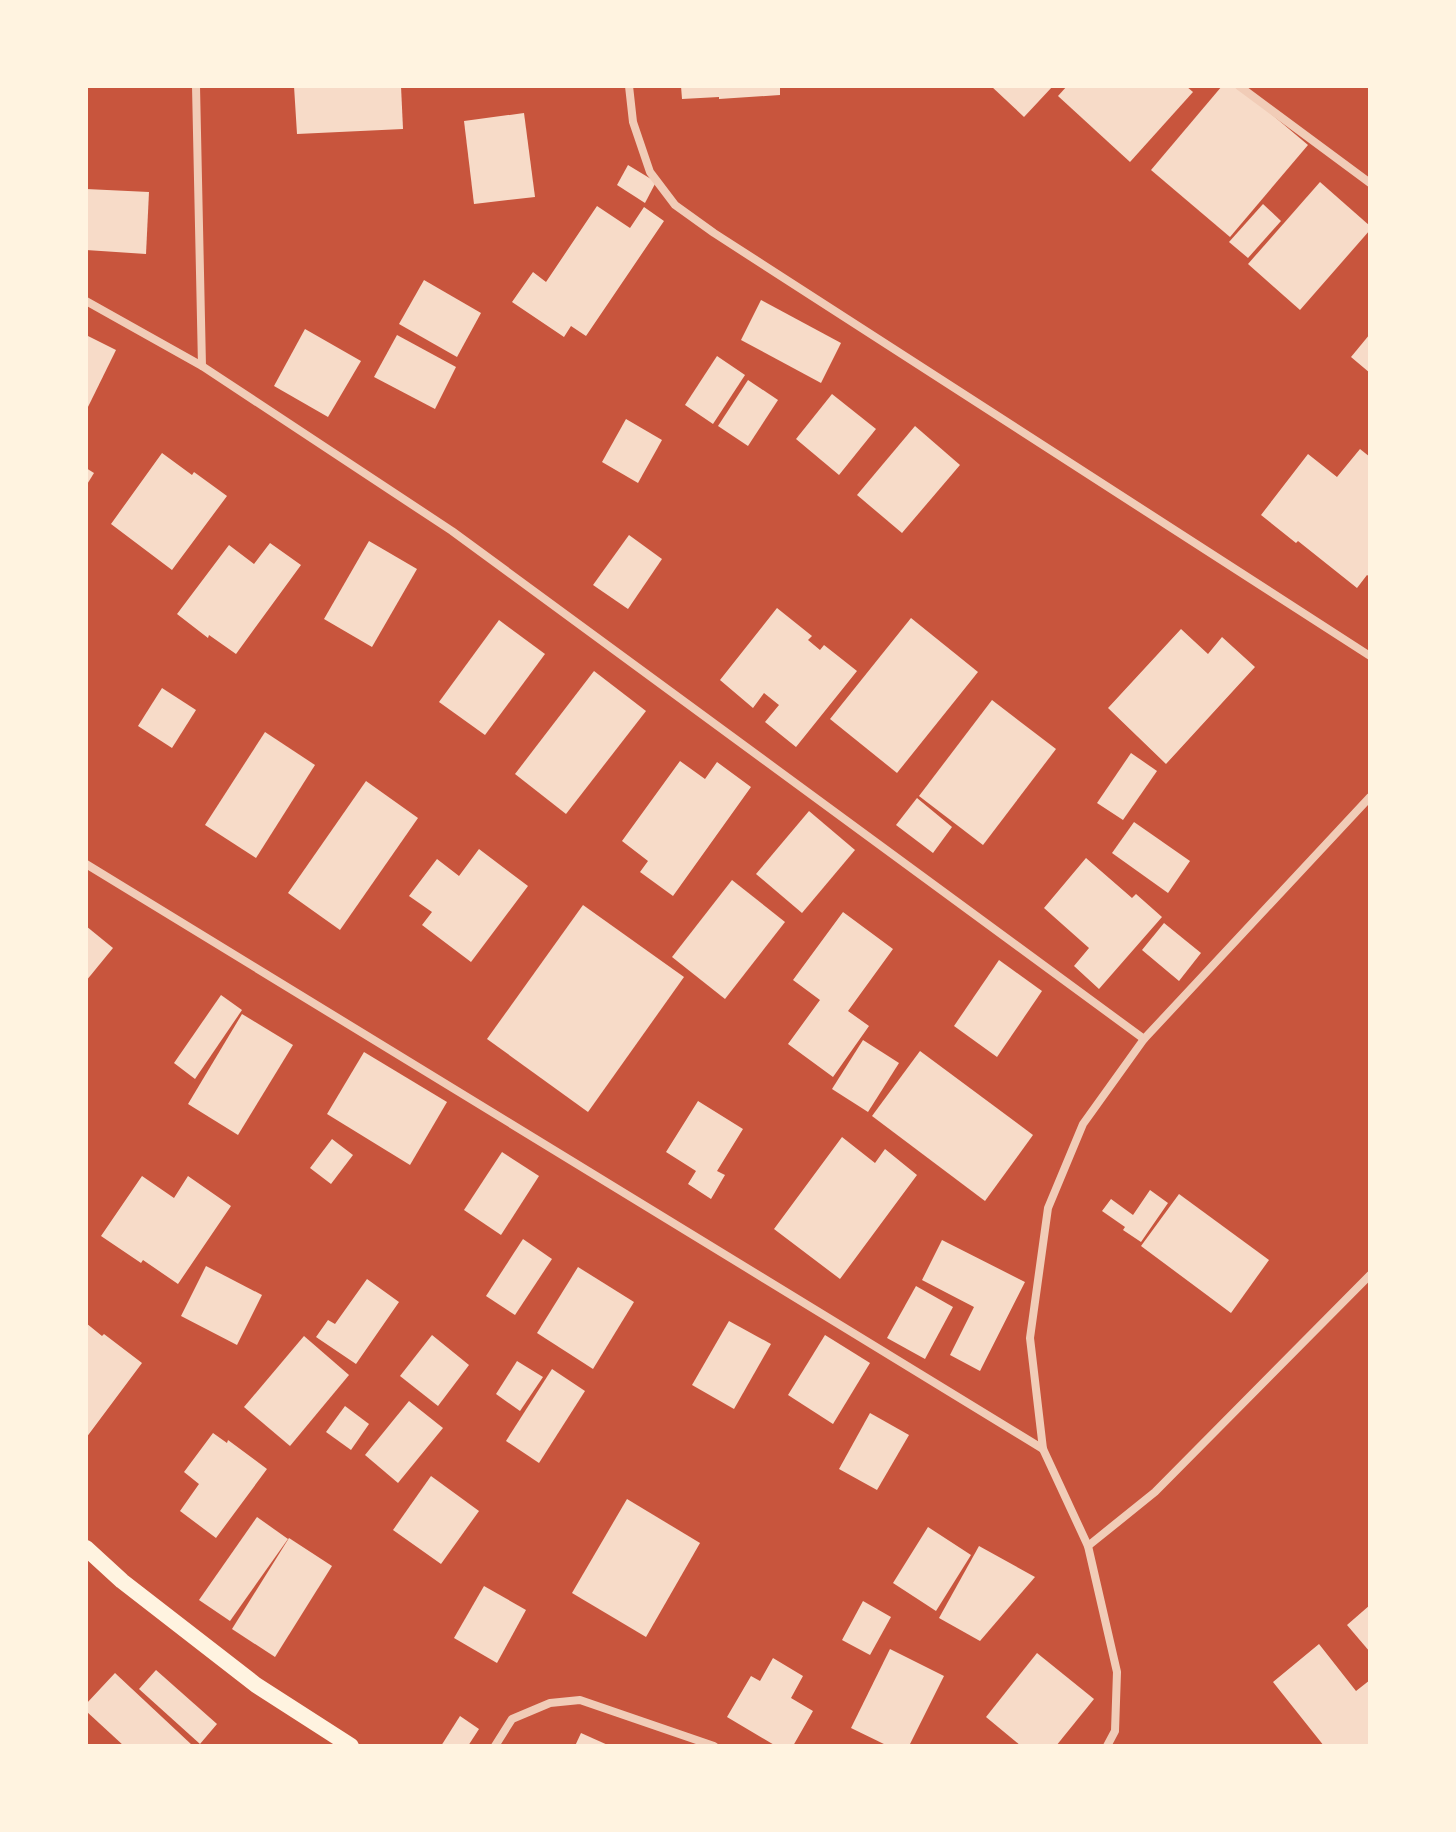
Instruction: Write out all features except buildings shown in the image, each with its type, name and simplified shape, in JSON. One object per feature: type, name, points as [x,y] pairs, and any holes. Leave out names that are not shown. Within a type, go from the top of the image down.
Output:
[{"type":"main road","points":[[86,1548],[122,1581],[256,1685],[351,1746]]},
{"type":"street","points":[[196,86],[202,366]]},
{"type":"street","points":[[629,86],[633,122],[650,172],[675,205],[1370,656]]},
{"type":"street","points":[[1239,86],[1370,183]]},
{"type":"street","points":[[86,301],[202,366],[452,531],[1144,1039]]},
{"type":"street","points":[[1107,1746],[1115,1731],[1117,1672],[1088,1546],[1043,1449],[1030,1338],[1048,1208],[1083,1124],[1144,1039],[1370,797]]},
{"type":"street","points":[[86,864],[1043,1449]]},
{"type":"street","points":[[1088,1546],[1155,1492],[1370,1275]]},
{"type":"street","points":[[495,1746],[512,1719],[550,1703],[580,1700],[714,1746]]}]
